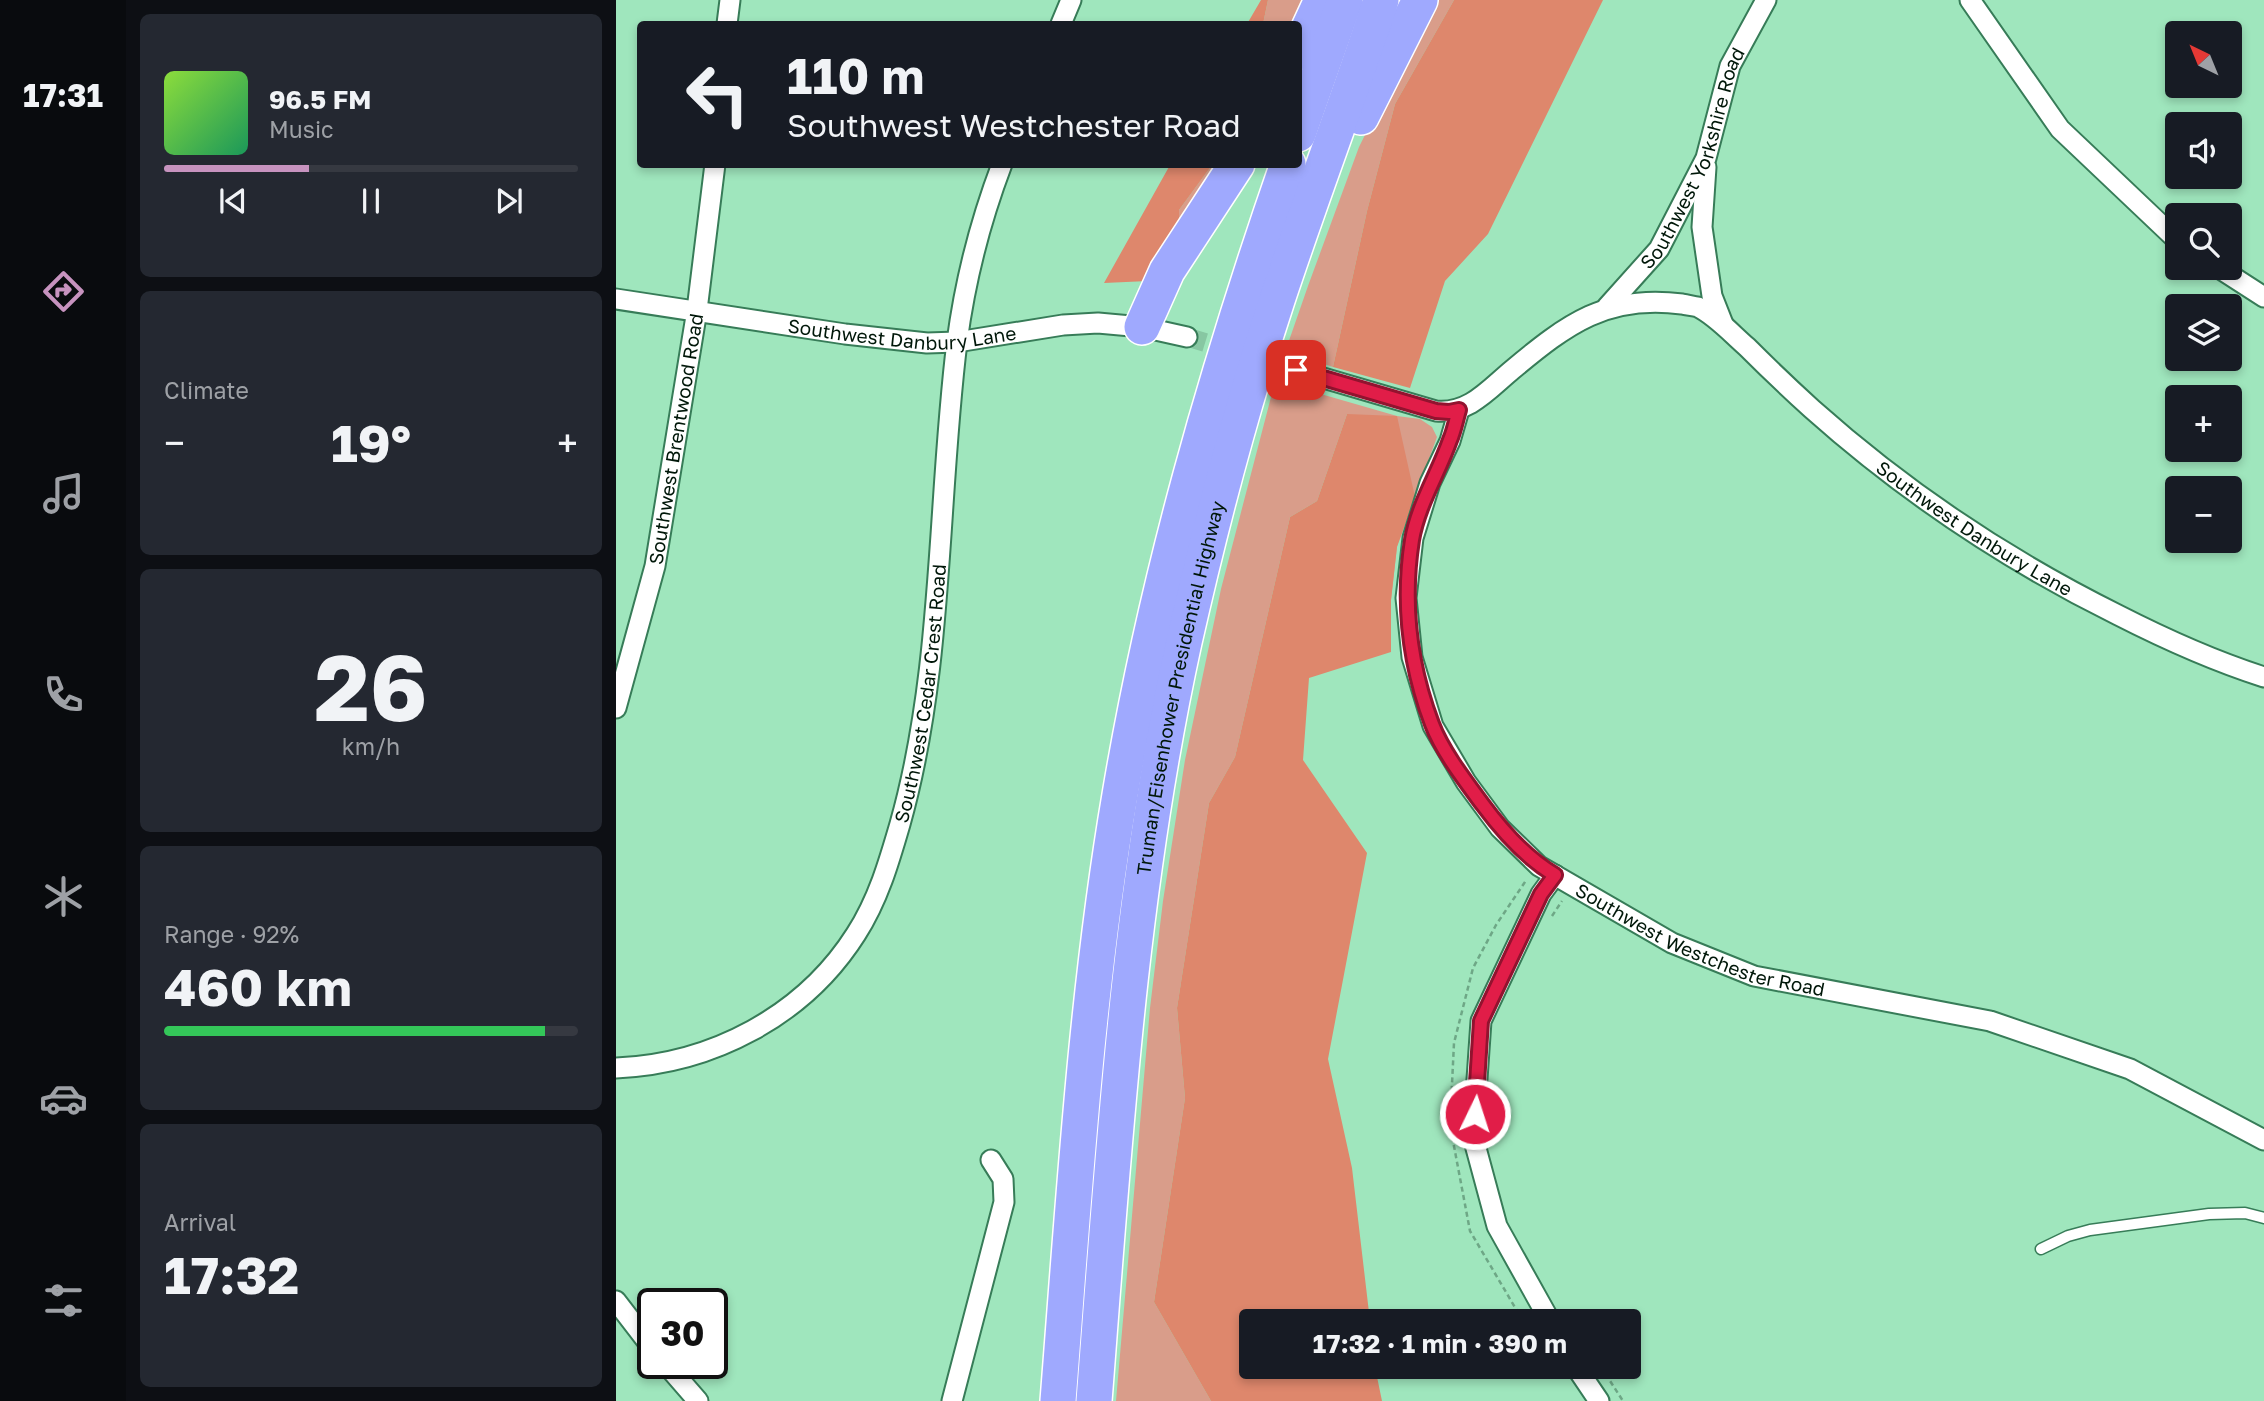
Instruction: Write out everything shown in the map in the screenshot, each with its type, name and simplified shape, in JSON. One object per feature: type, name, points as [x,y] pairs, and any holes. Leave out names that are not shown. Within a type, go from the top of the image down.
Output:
[{"type":"highway","points":[[1302,43],[1322,0]]},
{"type":"highway","points":[[1302,123],[1345,0]]},
{"type":"highway","name":"Truman/Eisenhower Presidential Highway","points":[[1094,1398],[1133,938],[1173,697],[1205,552],[1276,302],[1381,0]]},
{"type":"highway","points":[[1276,302],[1360,120],[1420,0]]},
{"type":"highway","points":[[1142,327],[1167,271],[1234,168]]},
{"type":"highway","name":"Truman/Eisenhower Presidential Highway","points":[[1058,1401],[1098,939],[1119,797],[1167,559],[1231,332],[1287,168]]},
{"type":"highway","points":[[1045,1401],[1069,1276]]},
{"type":"street","points":[[727,21],[730,0]]},
{"type":"street","points":[[1062,21],[1071,0]]},
{"type":"street","name":"Southwest Yorkshire Road","points":[[1606,308],[1659,249],[1706,159],[1730,66],[1766,0]]},
{"type":"street","points":[[1970,0],[2060,129],[2165,229]]},
{"type":"street","name":"Southwest Danbury Lane","points":[[1706,159],[1702,227],[1712,296],[1723,324]]},
{"type":"street","name":"Southwest Brentwood Road","points":[[616,708],[655,566],[697,310],[715,168]]},
{"type":"street","name":"Southwest Cedar Crest Road","points":[[616,1068],[676,1061],[741,1037],[788,1009],[837,962],[873,903],[887,870],[907,799],[928,691],[957,342],[971,260],[1001,168]]},
{"type":"street","points":[[2238,280],[2264,297]]},
{"type":"street","name":"Southwest Danbury Lane","points":[[616,299],[845,334],[927,343],[957,342],[1063,325],[1098,323],[1142,327],[1187,337]]},
{"type":"street","name":"Southwest Danbury Lane","points":[[1459,410],[1490,390],[1574,323],[1606,308],[1627,303],[1697,307],[1723,324],[1794,393],[1862,452],[1968,530],[2065,589],[2144,628],[2264,677]]},
{"type":"street","points":[[1296,370],[1436,411],[1459,410]]},
{"type":"street","name":"Southwest Westchester Road","points":[[1459,410],[1450,441],[1430,483],[1413,538],[1406,598],[1412,657],[1433,726],[1466,782],[1500,828],[1539,866],[1672,943],[1754,976],[1990,1021],[2130,1069],[2264,1140]]},
{"type":"street","points":[[1553,1309],[1497,1226],[1473,1137],[1481,1021],[1541,894],[1555,875]]},
{"type":"street","points":[[952,1401],[1004,1202],[1003,1179],[991,1160]]},
{"type":"street","points":[[616,1301],[637,1328]]},
{"type":"street","points":[[679,1379],[698,1401]]},
{"type":"street","points":[[1584,1379],[1599,1401]]},
{"type":"lane","points":[[2041,1249],[2068,1236],[2104,1228],[2209,1214],[2245,1213],[2264,1218]]},
{"type":"path","points":[[1547,922],[1573,886]]},
{"type":"path","points":[[1609,1379],[1623,1401]]},
{"type":"shaded area","points":[[1261,0],[1268,0],[1264,21],[1249,21]]},
{"type":"shaded area","points":[[1268,0],[1304,0],[1295,21],[1264,21]]},
{"type":"shaded area","points":[[1432,0],[1454,0],[1395,104],[1367,211],[1333,367],[1300,356],[1293,386],[1397,416],[1420,419],[1432,427],[1437,437],[1397,546],[1391,600],[1391,652],[1347,414],[1317,501],[1290,517],[1235,757],[1209,803],[1177,1008],[1185,1098],[1154,1302],[1211,1401],[1116,1401],[1150,1008],[1163,901],[1185,760],[1221,589],[1276,378],[1308,286],[1359,147]]},
{"type":"shaded area","points":[[1454,0],[1603,0],[1488,234],[1445,281],[1410,388],[1333,367],[1367,211],[1395,104]]},
{"type":"shaded area","points":[[1168,168],[1210,168],[1179,210],[1179,232],[1148,281],[1104,283]]},
{"type":"shaded area","points":[[1210,168],[1220,168],[1179,232],[1179,210]]},
{"type":"shaded area","points":[[1347,414],[1397,416],[1415,497],[1397,547],[1391,600],[1391,652],[1309,678],[1303,760],[1367,853],[1328,1059],[1352,1168],[1369,1309],[1239,1309],[1239,1379],[1377,1379],[1382,1401],[1211,1401],[1154,1302],[1185,1098],[1177,1008],[1209,803],[1235,757],[1290,517],[1317,501]]},
{"type":"tunnel","points":[[1187,337],[1296,370]]},
{"type":"route","points":[[1296,370],[1436,411],[1459,410],[1450,441],[1430,483],[1413,538],[1406,598],[1412,657],[1433,726],[1466,782],[1500,828],[1539,866],[1555,875],[1541,894],[1481,1021],[1475,1114]]}]
